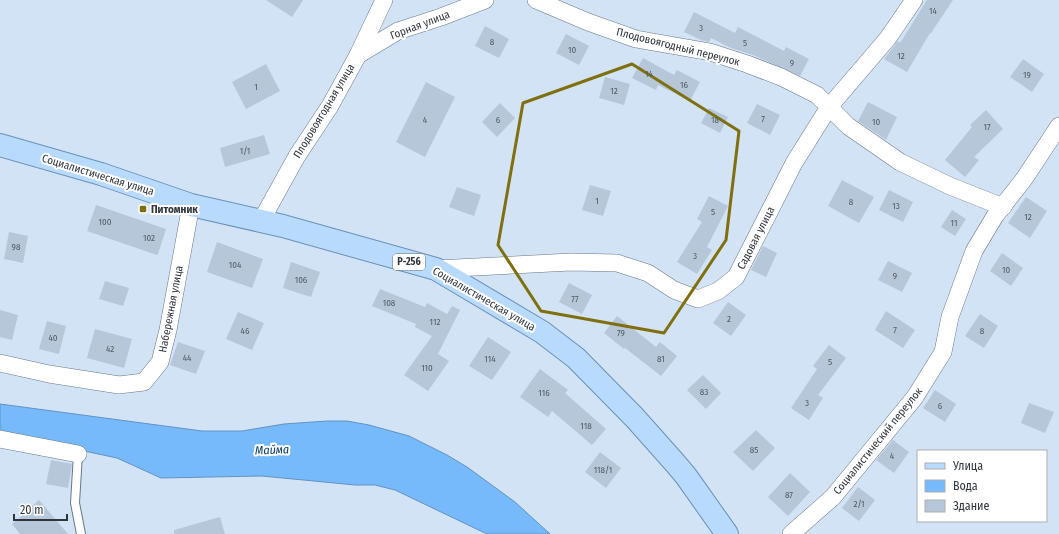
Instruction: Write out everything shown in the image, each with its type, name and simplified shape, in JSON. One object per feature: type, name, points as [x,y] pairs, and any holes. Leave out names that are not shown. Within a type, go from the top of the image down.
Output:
[{"type":"main road","name":"Социалистическая улица","points":[[0,145],[101,174],[191,205],[283,226],[436,269],[542,332],[576,358],[635,418],[679,468],[727,534]]},
{"type":"street","name":"Плодовоягодная улица","points":[[261,221],[297,156],[330,106],[358,55],[384,0]]},
{"type":"street","name":"Горная улица","points":[[358,55],[398,31],[441,17],[485,0]]},
{"type":"street","name":"Плодовоягодный переулок","points":[[536,0],[588,22],[636,39],[710,52],[781,77],[817,95],[848,126],[900,162],[950,186],[1002,207]]},
{"type":"street","name":"Садовая улица","points":[[436,269],[571,262],[617,263],[648,273],[674,290],[698,299],[718,291],[736,277],[794,163],[829,107],[888,38],[914,0]]},
{"type":"street","name":"Социалистический переулок","points":[[791,534],[833,498],[915,397],[943,352],[950,317],[974,251],[995,216],[1024,179],[1059,126]]},
{"type":"street","name":"Набережная улица","points":[[0,363],[49,374],[120,386],[144,382],[160,362],[168,330],[191,205]]},
{"type":"street","points":[[0,439],[78,454]]},
{"type":"lane","points":[[78,454],[75,503],[81,534]]},
{"type":"highlighted area","points":[[632,64],[739,131],[726,240],[664,333],[541,311],[498,245],[523,103]]},
{"type":"water","name":"Майма","points":[[0,404],[202,431],[242,431],[284,424],[327,421],[347,421],[369,425],[409,436],[467,467],[515,502],[550,534],[487,534],[395,490],[375,485],[355,485],[262,476],[161,478],[117,458],[0,433]]},
{"type":"building","points":[[266,0],[303,0],[292,17]]},
{"type":"building","points":[[927,0],[953,0],[930,33],[907,72],[884,59],[898,41],[900,43]]},
{"type":"building","points":[[694,12],[735,33],[738,27],[784,51],[786,47],[809,59],[800,76],[753,55],[731,48],[711,38],[709,42],[701,40],[684,32]]},
{"type":"building","points":[[485,26],[509,39],[499,58],[475,46]]},
{"type":"building","points":[[566,34],[589,46],[579,65],[556,53]]},
{"type":"building","points":[[643,58],[674,75],[677,70],[700,82],[690,101],[658,85],[656,90],[632,78]]},
{"type":"building","points":[[1023,59],[1044,74],[1032,92],[1010,77]]},
{"type":"building","points":[[266,64],[280,91],[246,109],[232,82]]},
{"type":"building","points":[[605,77],[630,84],[624,105],[599,98]]},
{"type":"building","points":[[426,82],[455,97],[425,157],[396,142]]},
{"type":"building","points":[[868,102],[897,117],[886,140],[858,121]]},
{"type":"building","points":[[500,103],[515,118],[497,137],[482,122]]},
{"type":"building","points":[[757,104],[780,115],[770,135],[747,123]]},
{"type":"building","points":[[709,108],[728,117],[720,133],[701,123]]},
{"type":"building","points":[[986,110],[1003,129],[974,157],[979,160],[965,177],[945,160],[972,127],[970,125]]},
{"type":"building","points":[[264,135],[270,154],[225,167],[220,148]]},
{"type":"building","points":[[842,180],[874,197],[859,223],[828,206]]},
{"type":"building","points":[[590,185],[611,191],[603,216],[582,210]]},
{"type":"building","points":[[457,187],[481,195],[474,216],[449,207]]},
{"type":"building","points":[[889,190],[913,202],[903,222],[879,210]]},
{"type":"building","points":[[709,196],[728,206],[707,247],[712,250],[697,274],[677,262],[702,222],[697,219]]},
{"type":"building","points":[[1026,197],[1047,211],[1030,238],[1008,223]]},
{"type":"building","points":[[96,205],[166,229],[158,254],[157,255],[87,231]]},
{"type":"building","points":[[952,210],[966,219],[955,236],[941,227]]},
{"type":"building","points":[[9,232],[28,236],[23,263],[4,259]]},
{"type":"building","points":[[217,242],[263,259],[252,288],[207,272]]},
{"type":"building","points":[[763,246],[777,253],[766,277],[751,270]]},
{"type":"building","points":[[1002,253],[1023,268],[1011,286],[990,271]]},
{"type":"building","points":[[888,261],[912,273],[902,292],[878,280]]},
{"type":"building","points":[[291,262],[320,272],[311,297],[283,288]]},
{"type":"building","points":[[105,281],[129,288],[123,306],[99,299]]},
{"type":"building","points":[[569,283],[592,295],[582,314],[559,302]]},
{"type":"building","points":[[380,289],[425,307],[427,303],[447,314],[452,306],[460,310],[438,354],[449,361],[428,391],[404,375],[432,336],[415,327],[416,324],[372,306]]},
{"type":"building","points":[[728,302],[746,315],[731,336],[713,323]]},
{"type":"building","points":[[0,310],[18,315],[12,340],[0,337]]},
{"type":"building","points":[[886,311],[915,330],[903,348],[875,330]]},
{"type":"building","points":[[238,312],[264,323],[252,350],[226,339]]},
{"type":"building","points":[[980,314],[998,326],[984,348],[965,336]]},
{"type":"building","points":[[617,316],[656,347],[660,342],[677,356],[661,376],[604,333]]},
{"type":"building","points":[[47,321],[66,326],[59,354],[39,349]]},
{"type":"building","points":[[95,329],[132,339],[124,368],[87,358]]},
{"type":"building","points":[[488,337],[511,352],[492,380],[469,366]]},
{"type":"building","points":[[178,342],[205,351],[196,374],[170,365]]},
{"type":"building","points":[[829,345],[846,358],[818,395],[823,398],[809,420],[791,408],[817,369],[813,366]]},
{"type":"building","points":[[540,369],[568,390],[565,393],[606,429],[592,445],[552,411],[548,417],[520,397]]},
{"type":"building","points":[[703,375],[721,393],[706,409],[687,390]]},
{"type":"building","points":[[935,390],[956,404],[945,422],[923,408]]},
{"type":"building","points":[[1029,403],[1054,412],[1045,433],[1021,423]]},
{"type":"building","points":[[756,430],[775,448],[753,471],[733,452]]},
{"type":"building","points":[[893,440],[909,452],[894,473],[876,460]]},
{"type":"building","points":[[600,452],[621,468],[606,488],[585,472]]},
{"type":"building","points":[[51,460],[72,464],[68,488],[46,484]]},
{"type":"building","points":[[790,473],[810,492],[788,516],[768,497]]},
{"type":"building","points":[[858,487],[875,500],[859,521],[842,508]]},
{"type":"building","points":[[39,500],[68,534],[20,534],[12,524]]},
{"type":"building","points":[[220,517],[225,534],[174,534],[174,530]]},
{"type":"place","name":"Питомник","points":[[143,209]]}]
